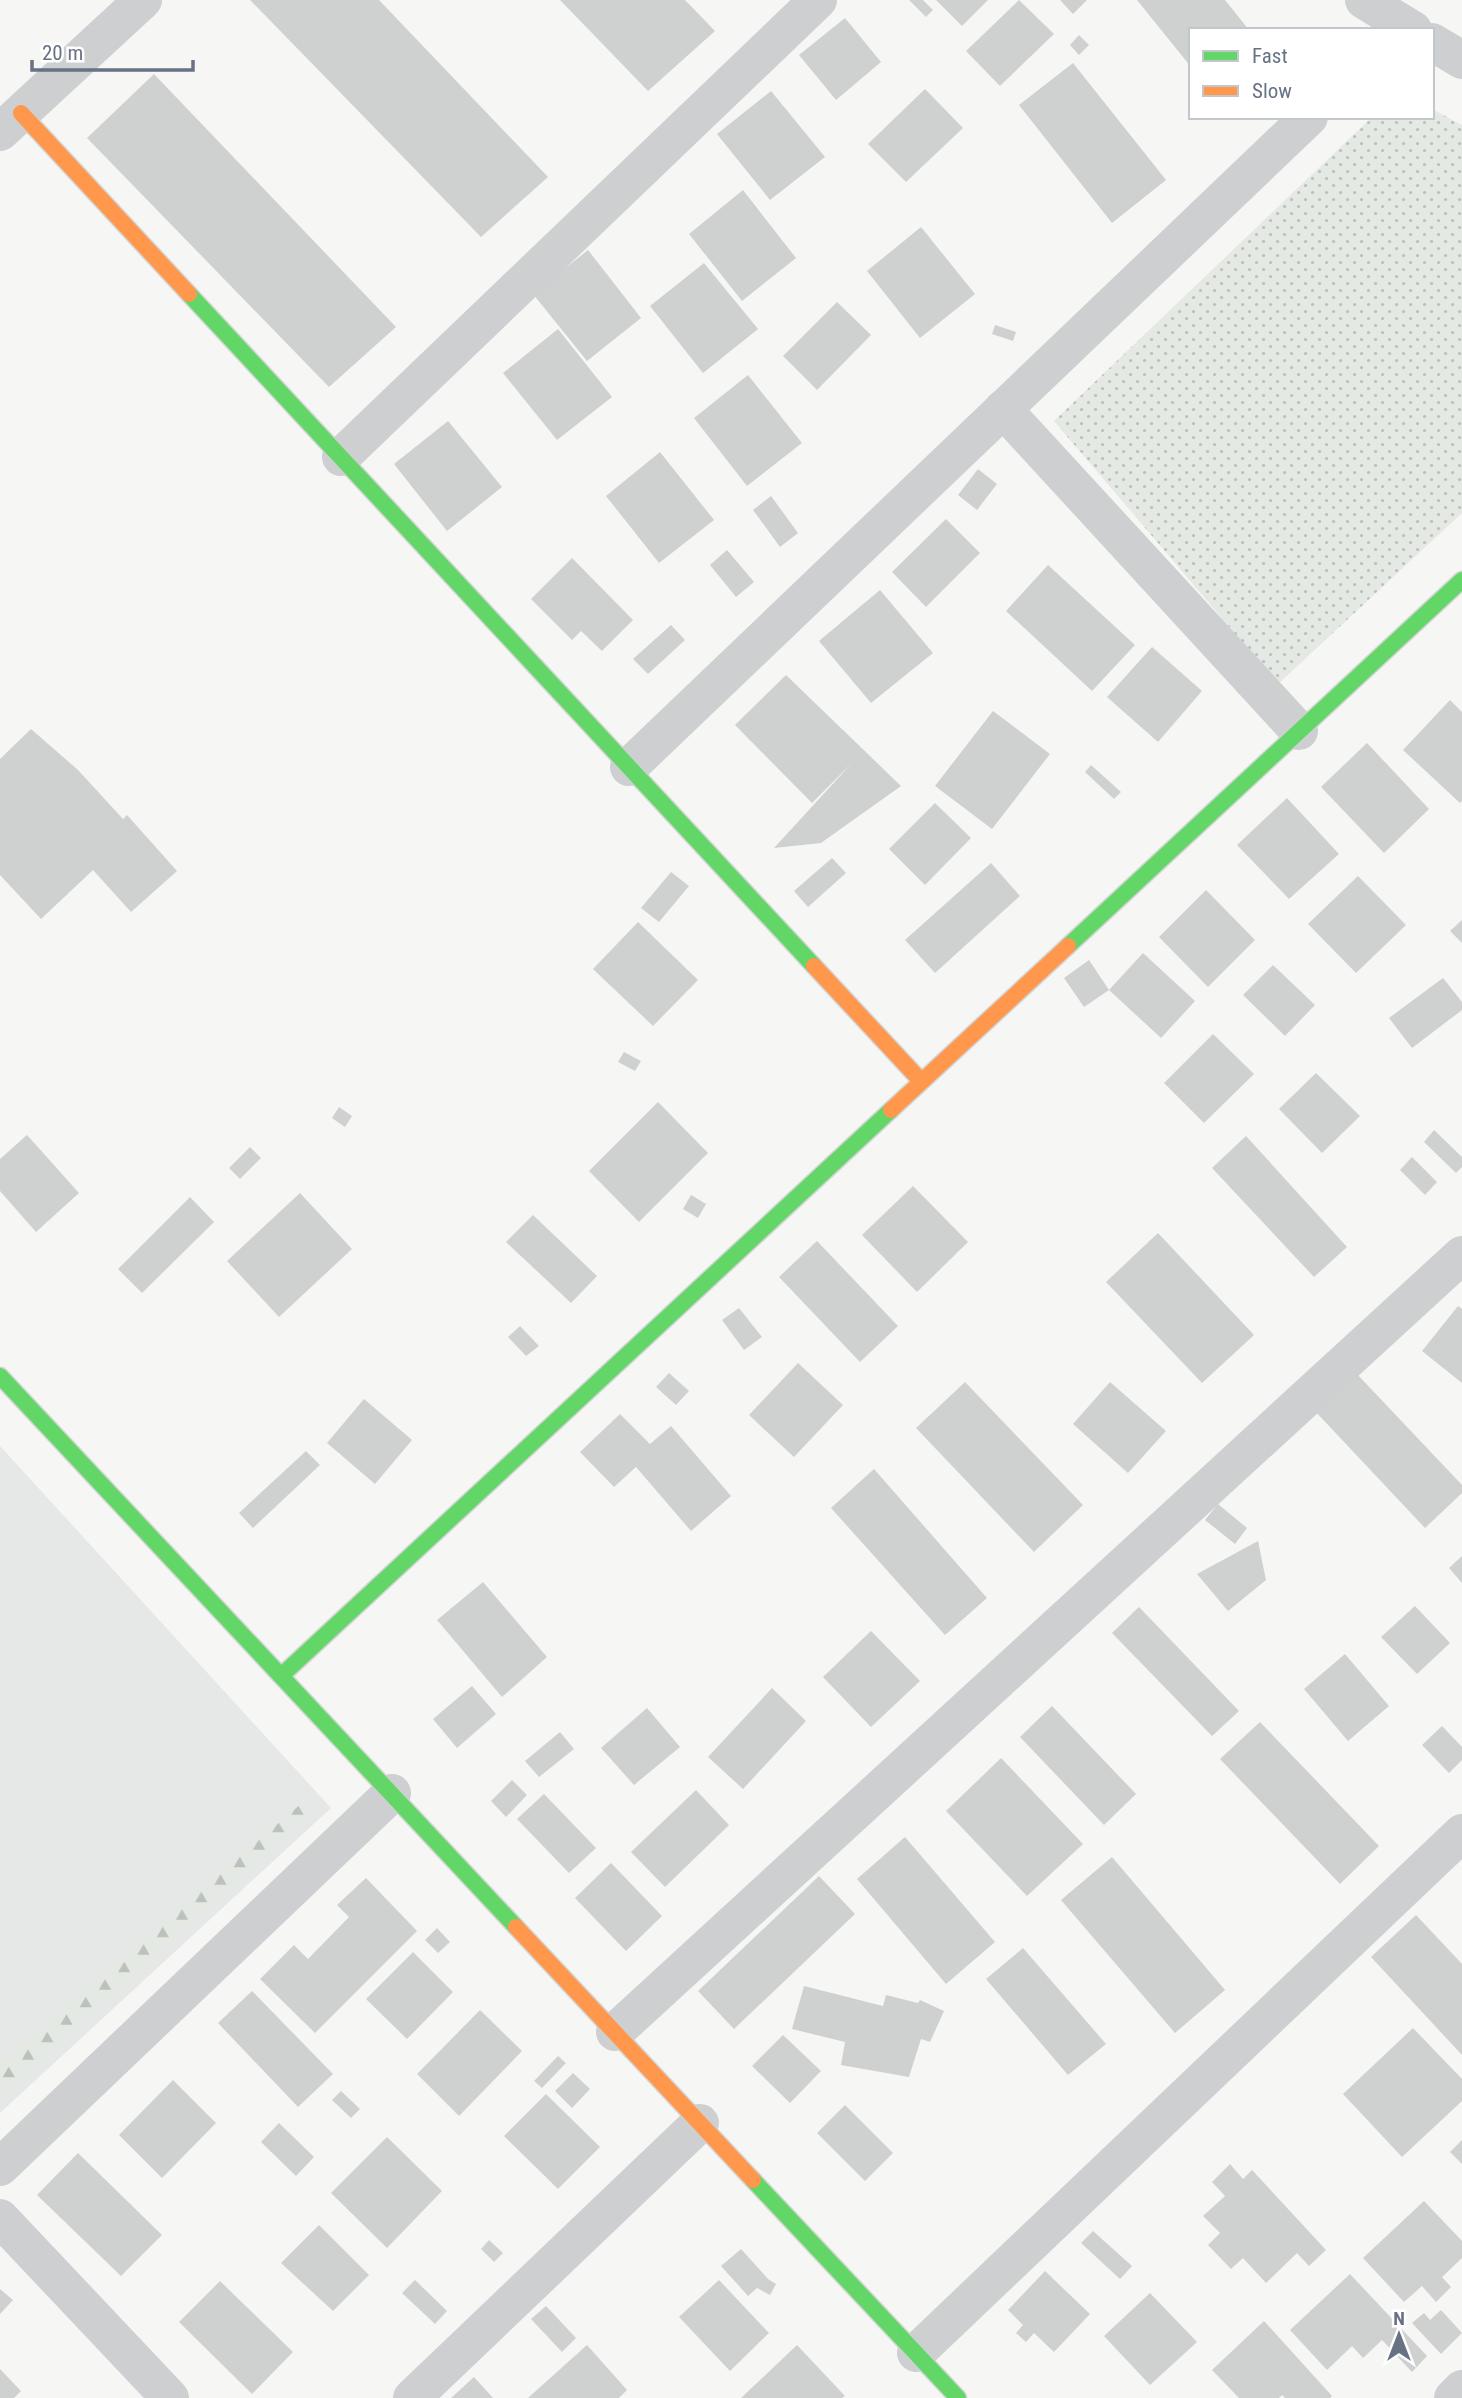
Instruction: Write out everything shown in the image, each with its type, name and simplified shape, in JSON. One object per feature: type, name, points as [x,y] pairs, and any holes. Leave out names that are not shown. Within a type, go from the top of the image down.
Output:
[{"type":"street","points":[[143,0],[10,123],[341,457],[922,1081]]},
{"type":"street","points":[[341,457],[818,0]]},
{"type":"street","points":[[1364,0],[1407,28]]},
{"type":"street","points":[[1434,44],[1462,60]]},
{"type":"street","points":[[629,768],[1307,119]]},
{"type":"street","points":[[1003,409],[1299,731]]},
{"type":"street","points":[[281,1676],[1462,580]]},
{"type":"street","points":[[615,2032],[1462,1255]]},
{"type":"street","points":[[0,1376],[958,2398]]},
{"type":"street","points":[[0,2167],[392,1793]]},
{"type":"street","points":[[916,2353],[1462,1833]]},
{"type":"street","points":[[412,2398],[700,2123]]},
{"type":"street","points":[[0,2218],[170,2398]]},
{"type":"street","points":[[1453,2398],[1462,2389]]},
{"type":"shaded area","points":[[0,1446],[331,1808],[0,2113]]},
{"type":"green space","points":[[1434,110],[1462,125],[1462,513],[1278,684],[1054,421],[1370,119],[1434,119]]},
{"type":"green space","points":[[302,1803],[310,1813],[0,2099],[0,2063]]},
{"type":"building","points":[[250,0],[379,0],[548,177],[481,237]]},
{"type":"building","points":[[560,0],[685,0],[715,31],[648,91]]},
{"type":"building","points":[[909,0],[923,0],[933,10],[926,17]]},
{"type":"building","points":[[936,0],[988,0],[962,26]]},
{"type":"building","points":[[1019,0],[1054,34],[1000,86],[966,51]]},
{"type":"building","points":[[1060,0],[1087,0],[1073,14]]},
{"type":"building","points":[[1137,0],[1225,0],[1247,28],[1189,28],[1189,65]]},
{"type":"building","points":[[845,18],[881,62],[836,100],[799,55]]},
{"type":"building","points":[[1079,35],[1089,45],[1079,55],[1070,45]]},
{"type":"building","points":[[1073,63],[1166,180],[1112,223],[1019,105]]},
{"type":"building","points":[[154,74],[396,327],[329,387],[87,138]]},
{"type":"building","points":[[925,89],[963,128],[906,182],[868,144]]},
{"type":"building","points":[[771,91],[825,157],[770,200],[717,134]]},
{"type":"building","points":[[743,190],[796,258],[742,301],[689,234]]},
{"type":"building","points":[[921,227],[975,294],[920,338],[867,271]]},
{"type":"building","points":[[588,250],[641,318],[587,361],[533,294]]},
{"type":"building","points":[[704,263],[758,329],[703,373],[650,306]]},
{"type":"building","points":[[837,302],[871,335],[817,390],[783,356]]},
{"type":"building","points":[[995,325],[1016,332],[1013,341],[992,334]]},
{"type":"building","points":[[558,329],[612,397],[557,440],[503,373]]},
{"type":"building","points":[[748,375],[802,443],[747,486],[694,418]]},
{"type":"building","points":[[448,421],[502,487],[447,531],[394,464]]},
{"type":"building","points":[[660,452],[714,520],[659,563],[606,496]]},
{"type":"building","points":[[978,469],[997,484],[977,510],[958,495]]},
{"type":"building","points":[[771,496],[798,533],[780,547],[753,510]]},
{"type":"building","points":[[946,519],[980,553],[926,607],[892,572]]},
{"type":"building","points":[[727,550],[754,582],[736,597],[710,565]]},
{"type":"building","points":[[572,558],[633,620],[602,651],[581,631],[572,640],[531,599]]},
{"type":"building","points":[[1048,565],[1135,645],[1092,691],[1006,611]]},
{"type":"building","points":[[880,590],[933,653],[871,703],[819,641]]},
{"type":"building","points":[[671,625],[685,640],[648,674],[633,659]]},
{"type":"building","points":[[1152,647],[1202,691],[1158,742],[1107,697]]},
{"type":"building","points":[[786,675],[901,786],[821,843],[774,848],[852,763],[812,803],[735,725]]},
{"type":"building","points":[[1450,700],[1462,712],[1460,803],[1403,750]]},
{"type":"building","points":[[993,711],[1050,754],[992,829],[935,786]]},
{"type":"building","points":[[31,729],[78,770],[123,819],[127,815],[177,871],[131,912],[93,870],[41,919],[0,875],[0,759]]},
{"type":"building","points":[[1367,743],[1429,809],[1384,853],[1321,787]]},
{"type":"building","points":[[1091,765],[1121,792],[1114,799],[1085,772]]},
{"type":"building","points":[[1287,798],[1339,854],[1289,899],[1237,845]]},
{"type":"building","points":[[935,803],[971,838],[925,885],[889,849]]},
{"type":"building","points":[[832,858],[846,873],[808,907],[794,891]]},
{"type":"building","points":[[991,863],[1020,896],[935,973],[905,940]]},
{"type":"building","points":[[671,872],[689,886],[659,922],[641,908]]},
{"type":"building","points":[[1358,876],[1406,925],[1356,973],[1308,924]]},
{"type":"building","points":[[1206,890],[1255,940],[1208,987],[1159,937]]},
{"type":"building","points":[[1462,920],[1462,943],[1450,931]]},
{"type":"building","points":[[638,922],[698,980],[653,1026],[593,969]]},
{"type":"building","points":[[1143,953],[1195,1001],[1161,1038],[1109,990]]},
{"type":"building","points":[[1089,960],[1109,990],[1084,1007],[1064,978]]},
{"type":"building","points":[[1273,965],[1315,1005],[1285,1036],[1243,995]]},
{"type":"building","points":[[1443,978],[1462,1002],[1462,1010],[1412,1048],[1389,1018]]},
{"type":"building","points":[[1213,1034],[1254,1074],[1204,1123],[1164,1083]]},
{"type":"building","points":[[624,1052],[641,1061],[635,1071],[618,1062]]},
{"type":"building","points":[[1316,1073],[1360,1116],[1322,1153],[1279,1109]]},
{"type":"building","points":[[658,1102],[708,1153],[639,1222],[589,1171]]},
{"type":"building","points":[[339,1107],[352,1116],[345,1127],[332,1118]]},
{"type":"building","points":[[1434,1130],[1462,1157],[1462,1167],[1456,1173],[1424,1142]]},
{"type":"building","points":[[27,1135],[79,1193],[36,1232],[0,1191],[0,1159]]},
{"type":"building","points":[[1246,1136],[1347,1247],[1314,1277],[1212,1168]]},
{"type":"building","points":[[250,1147],[261,1158],[240,1179],[229,1168]]},
{"type":"building","points":[[1412,1157],[1437,1182],[1425,1195],[1400,1170]]},
{"type":"building","points":[[913,1186],[968,1242],[917,1292],[862,1235]]},
{"type":"building","points":[[300,1193],[352,1249],[279,1317],[227,1261]]},
{"type":"building","points":[[691,1195],[706,1204],[698,1218],[683,1209]]},
{"type":"building","points":[[190,1197],[214,1222],[142,1293],[118,1269]]},
{"type":"building","points":[[533,1215],[597,1276],[571,1303],[506,1242]]},
{"type":"building","points":[[1158,1233],[1254,1335],[1202,1383],[1106,1282]]},
{"type":"building","points":[[817,1241],[898,1326],[860,1362],[779,1277]]},
{"type":"building","points":[[1458,1306],[1462,1309],[1462,1383],[1422,1351]]},
{"type":"building","points":[[739,1308],[762,1337],[744,1350],[722,1320]]},
{"type":"building","points":[[520,1326],[539,1346],[526,1356],[508,1337]]},
{"type":"building","points":[[798,1363],[843,1405],[794,1457],[749,1415]]},
{"type":"building","points":[[1355,1372],[1462,1485],[1462,1493],[1425,1528],[1314,1410]]},
{"type":"building","points":[[669,1373],[689,1391],[676,1405],[656,1387]]},
{"type":"building","points":[[965,1382],[1083,1505],[1034,1552],[916,1428]]},
{"type":"building","points":[[1110,1382],[1166,1431],[1128,1473],[1073,1424]]},
{"type":"building","points":[[364,1399],[412,1440],[375,1484],[327,1443]]},
{"type":"building","points":[[620,1414],[650,1444],[671,1426],[731,1496],[691,1531],[636,1467],[614,1487],[580,1452]]},
{"type":"building","points":[[306,1451],[320,1465],[253,1528],[239,1513]]},
{"type":"building","points":[[874,1469],[987,1598],[945,1635],[831,1508]]},
{"type":"building","points":[[1218,1504],[1247,1528],[1235,1544],[1205,1520]]},
{"type":"building","points":[[1258,1541],[1266,1580],[1228,1611],[1197,1574]]},
{"type":"building","points":[[1462,1556],[1462,1583],[1449,1568]]},
{"type":"building","points":[[483,1582],[547,1657],[502,1697],[437,1620]]},
{"type":"building","points":[[1415,1606],[1450,1643],[1417,1674],[1381,1637]]},
{"type":"building","points":[[1139,1607],[1239,1711],[1212,1736],[1112,1633]]},
{"type":"building","points":[[871,1631],[920,1681],[871,1727],[823,1677]]},
{"type":"building","points":[[1345,1654],[1389,1706],[1348,1741],[1304,1689]]},
{"type":"building","points":[[472,1686],[496,1714],[457,1748],[433,1719]]},
{"type":"building","points":[[772,1688],[806,1721],[743,1789],[708,1757]]},
{"type":"building","points":[[1052,1706],[1136,1794],[1104,1825],[1020,1737]]},
{"type":"building","points":[[647,1708],[680,1747],[634,1785],[601,1748]]},
{"type":"building","points":[[1260,1722],[1379,1846],[1340,1884],[1220,1759]]},
{"type":"building","points":[[1442,1726],[1462,1747],[1462,1760],[1449,1773],[1422,1745]]},
{"type":"building","points":[[560,1732],[574,1749],[539,1777],[525,1761]]},
{"type":"building","points":[[1001,1758],[1083,1844],[1027,1896],[946,1811]]},
{"type":"building","points":[[512,1780],[527,1795],[506,1817],[491,1801]]},
{"type":"building","points":[[696,1790],[729,1825],[665,1887],[631,1852]]},
{"type":"building","points":[[544,1794],[596,1848],[569,1873],[517,1819]]},
{"type":"building","points":[[905,1837],[995,1942],[946,1984],[857,1879]]},
{"type":"building","points":[[1112,1857],[1225,1990],[1175,2033],[1061,1900]]},
{"type":"building","points":[[611,1863],[662,1916],[626,1951],[575,1898]]},
{"type":"building","points":[[819,1876],[855,1914],[734,2029],[698,1991]]},
{"type":"building","points":[[366,1878],[417,1931],[315,2033],[260,1979],[294,1945],[308,1959],[349,1917],[337,1905]]},
{"type":"building","points":[[1416,1915],[1462,1964],[1462,2055],[1371,1957]]},
{"type":"building","points":[[437,1928],[450,1942],[438,1953],[425,1940]]},
{"type":"building","points":[[1023,1948],[1106,2044],[1068,2075],[986,1979]]},
{"type":"building","points":[[413,1952],[453,1992],[407,2039],[366,1999]]},
{"type":"building","points":[[804,1986],[883,2006],[886,1995],[918,2003],[920,2000],[944,2011],[930,2042],[921,2039],[909,2077],[841,2065],[845,2042],[792,2029]]},
{"type":"building","points":[[252,1991],[333,2074],[298,2107],[218,2023]]},
{"type":"building","points":[[480,2010],[522,2051],[459,2116],[417,2074]]},
{"type":"building","points":[[1413,2028],[1462,2079],[1462,2101],[1402,2157],[1343,2094]]},
{"type":"building","points":[[783,2035],[821,2071],[790,2103],[752,2066]]},
{"type":"building","points":[[558,2056],[566,2063],[542,2088],[534,2081]]},
{"type":"building","points":[[573,2073],[590,2089],[572,2108],[555,2091]]},
{"type":"building","points":[[173,2080],[216,2123],[162,2178],[119,2135]]},
{"type":"building","points":[[341,2091],[360,2109],[351,2118],[332,2100]]},
{"type":"building","points":[[546,2094],[600,2147],[558,2189],[504,2136]]},
{"type":"building","points":[[845,2105],[893,2153],[865,2181],[817,2133]]},
{"type":"building","points":[[279,2123],[314,2157],[296,2176],[261,2142]]},
{"type":"building","points":[[387,2137],[442,2191],[387,2248],[331,2193]]},
{"type":"building","points":[[1462,2140],[1462,2164],[1450,2152]]},
{"type":"building","points":[[78,2153],[162,2235],[121,2276],[37,2195]]},
{"type":"building","points":[[1230,2164],[1243,2179],[1252,2170],[1326,2250],[1309,2266],[1297,2253],[1266,2283],[1243,2258],[1231,2269],[1208,2245],[1220,2233],[1203,2216],[1225,2196],[1212,2182]]},
{"type":"building","points":[[1424,2201],[1462,2241],[1462,2258],[1442,2277],[1451,2287],[1436,2302],[1422,2286],[1404,2302],[1363,2258]]},
{"type":"building","points":[[319,2225],[369,2275],[333,2311],[281,2263]]},
{"type":"building","points":[[1093,2231],[1132,2266],[1120,2279],[1081,2243]]},
{"type":"building","points":[[489,2240],[503,2253],[494,2262],[481,2249]]},
{"type":"building","points":[[741,2249],[768,2279],[776,2284],[770,2295],[757,2288],[748,2296],[721,2266]]},
{"type":"building","points":[[1045,2271],[1090,2314],[1054,2352],[1034,2333],[1026,2342],[1016,2333],[1023,2325],[1008,2310]]},
{"type":"building","points":[[1350,2274],[1427,2356],[1412,2372],[1382,2340],[1363,2358],[1352,2346],[1327,2370],[1290,2330]]},
{"type":"building","points":[[415,2280],[447,2311],[435,2324],[402,2293]]},
{"type":"building","points":[[719,2280],[769,2333],[730,2371],[679,2317]]},
{"type":"building","points":[[220,2281],[293,2352],[252,2394],[179,2322]]},
{"type":"building","points":[[0,2289],[13,2300],[0,2314]]},
{"type":"building","points":[[1150,2293],[1197,2342],[1150,2385],[1104,2336]]},
{"type":"building","points":[[546,2306],[576,2338],[562,2352],[531,2319]]},
{"type":"building","points":[[1441,2310],[1462,2333],[1441,2354],[1412,2323],[1424,2313],[1430,2320]]},
{"type":"building","points":[[1264,2321],[1332,2396],[1330,2398],[1285,2398],[1282,2395],[1279,2398],[1239,2398],[1212,2370]]},
{"type":"building","points":[[587,2345],[627,2390],[619,2398],[528,2398]]},
{"type":"building","points":[[797,2345],[845,2396],[741,2398]]},
{"type":"building","points":[[0,2369],[21,2391],[14,2398],[0,2398]]},
{"type":"building","points":[[474,2377],[493,2398],[451,2398]]},
{"type":"traffic: fast","points":[[189,294],[814,966]]},
{"type":"traffic: fast","points":[[1068,946],[1462,580]]},
{"type":"traffic: fast","points":[[281,1676],[891,1110]]},
{"type":"traffic: fast","points":[[0,1376],[516,1927]]},
{"type":"traffic: fast","points":[[753,2180],[958,2398]]},
{"type":"traffic: slow","points":[[21,113],[189,294]]},
{"type":"traffic: slow","points":[[891,1110],[1068,946]]},
{"type":"traffic: slow","points":[[814,966],[921,1081]]},
{"type":"traffic: slow","points":[[516,1927],[753,2180]]}]
